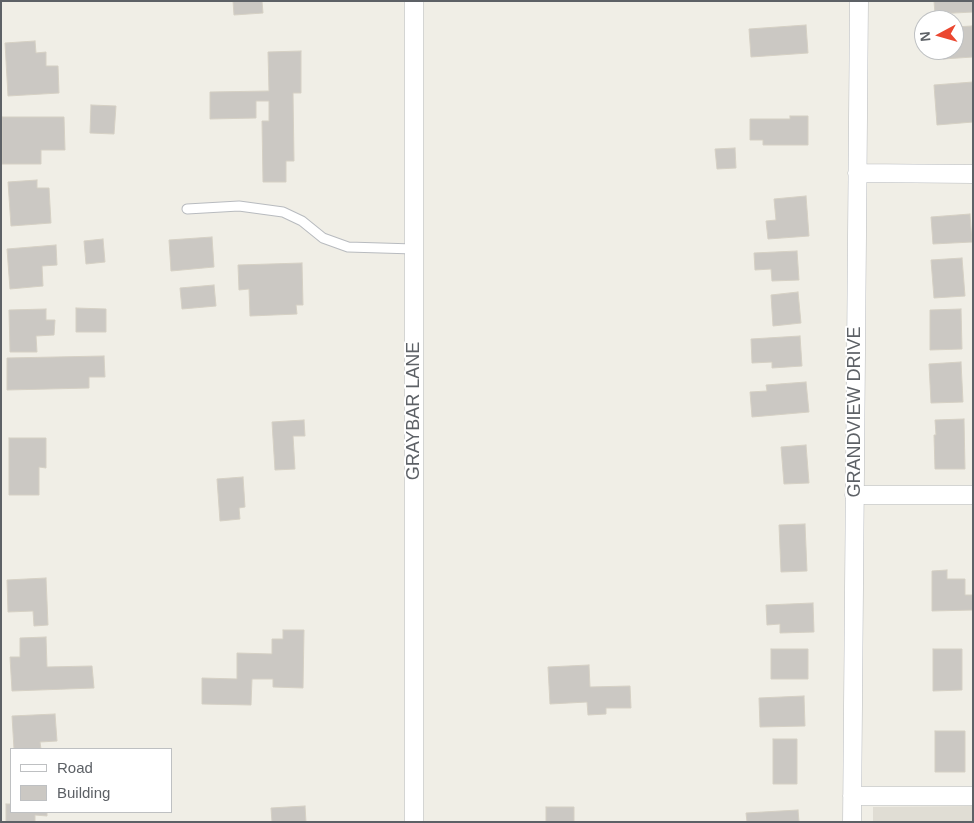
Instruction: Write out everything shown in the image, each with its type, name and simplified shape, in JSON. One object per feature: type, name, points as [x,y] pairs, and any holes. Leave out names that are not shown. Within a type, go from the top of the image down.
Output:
[{"type":"street","name":"GRAYBAR LANE","points":[[414,1],[414,822]]},
{"type":"street","name":"GRANDVIEW DRIVE","points":[[852,822],[859,1]]},
{"type":"street","points":[[857,173],[973,174]]},
{"type":"street","points":[[854,495],[973,495]]},
{"type":"street","points":[[852,796],[973,796]]},
{"type":"lane","points":[[187,210],[239,206],[283,212],[302,221],[323,238],[348,246],[414,249]]},
{"type":"shaded area","points":[[973,806],[973,822],[873,822],[873,807]]},
{"type":"building","points":[[233,1],[262,1],[263,13],[234,15]]},
{"type":"building","points":[[934,1],[973,1],[973,12],[964,12],[964,10],[935,10]]},
{"type":"building","points":[[806,25],[808,53],[751,57],[749,29]]},
{"type":"building","points":[[964,26],[972,26],[973,57],[964,58]]},
{"type":"building","points":[[35,41],[36,53],[46,52],[46,66],[58,66],[59,93],[8,96],[5,43]]},
{"type":"building","points":[[301,51],[301,93],[293,93],[294,161],[286,161],[286,182],[263,182],[262,121],[269,121],[269,101],[256,101],[256,118],[210,119],[210,92],[269,91],[268,52]]},
{"type":"building","points":[[973,82],[973,122],[937,125],[934,85]]},
{"type":"building","points":[[91,105],[116,106],[114,134],[90,133]]},
{"type":"building","points":[[790,116],[808,116],[808,145],[763,145],[763,140],[750,140],[750,119],[790,119]]},
{"type":"building","points":[[2,117],[64,117],[65,150],[41,150],[41,164],[2,164]]},
{"type":"building","points":[[735,148],[736,168],[717,169],[715,149]]},
{"type":"building","points":[[37,180],[37,188],[49,188],[51,223],[11,226],[8,182]]},
{"type":"building","points":[[806,196],[809,236],[768,239],[766,221],[776,220],[774,199]]},
{"type":"building","points":[[970,214],[972,242],[933,244],[931,217]]},
{"type":"building","points":[[212,237],[214,267],[171,271],[169,240]]},
{"type":"building","points":[[103,239],[105,262],[86,264],[84,241]]},
{"type":"building","points":[[56,245],[57,265],[42,266],[43,286],[10,289],[7,249]]},
{"type":"building","points":[[797,251],[799,280],[772,281],[771,269],[755,270],[754,253]]},
{"type":"building","points":[[962,258],[965,296],[934,298],[931,260]]},
{"type":"building","points":[[302,263],[303,305],[296,305],[297,314],[250,316],[249,289],[239,290],[238,265]]},
{"type":"building","points":[[214,285],[216,306],[182,309],[180,288]]},
{"type":"building","points":[[798,292],[801,323],[773,326],[771,295]]},
{"type":"building","points":[[76,308],[106,309],[106,332],[76,332]]},
{"type":"building","points":[[46,309],[46,320],[55,320],[54,335],[36,336],[37,352],[10,352],[9,310]]},
{"type":"building","points":[[961,309],[962,349],[930,350],[930,310]]},
{"type":"building","points":[[800,336],[802,366],[772,368],[772,362],[752,363],[751,339]]},
{"type":"building","points":[[104,356],[105,377],[89,377],[89,388],[7,390],[7,358]]},
{"type":"building","points":[[961,362],[963,402],[931,403],[929,364]]},
{"type":"building","points":[[806,382],[809,412],[752,417],[750,392],[767,391],[766,385]]},
{"type":"building","points":[[964,419],[965,469],[935,469],[935,420]]},
{"type":"building","points":[[304,420],[305,436],[293,436],[295,469],[275,470],[272,422]]},
{"type":"building","points":[[9,438],[46,438],[46,468],[39,467],[39,495],[9,495]]},
{"type":"building","points":[[806,445],[809,483],[784,484],[781,447]]},
{"type":"building","points":[[243,477],[245,507],[239,508],[240,519],[220,521],[217,479]]},
{"type":"building","points":[[805,524],[807,571],[781,572],[779,525]]},
{"type":"building","points":[[947,570],[947,579],[965,579],[965,595],[972,595],[973,610],[932,611],[932,571]]},
{"type":"building","points":[[46,578],[48,625],[34,626],[33,611],[8,612],[7,580]]},
{"type":"building","points":[[813,603],[814,632],[780,633],[780,624],[767,625],[766,605]]},
{"type":"building","points":[[283,630],[304,630],[303,688],[273,687],[273,679],[252,679],[251,705],[202,704],[202,678],[237,679],[237,653],[272,654],[272,639],[283,639]]},
{"type":"building","points":[[46,637],[47,667],[92,666],[94,688],[12,691],[10,657],[20,657],[20,638]]},
{"type":"building","points":[[771,649],[808,649],[808,679],[771,679]]},
{"type":"building","points":[[933,649],[962,649],[962,690],[933,691]]},
{"type":"building","points":[[589,665],[590,687],[630,686],[631,708],[606,708],[606,714],[588,715],[587,702],[550,704],[548,667]]},
{"type":"building","points":[[804,696],[805,726],[760,727],[759,698]]},
{"type":"building","points":[[55,714],[57,741],[40,742],[41,748],[14,748],[12,716]]},
{"type":"building","points":[[935,731],[965,731],[965,772],[935,772]]},
{"type":"building","points":[[773,739],[797,739],[797,784],[773,784]]},
{"type":"building","points":[[6,804],[10,804],[10,813],[47,813],[47,816],[35,815],[35,822],[6,822]]},
{"type":"building","points":[[305,806],[306,822],[272,822],[271,808]]},
{"type":"building","points":[[546,807],[574,807],[574,822],[546,822]]},
{"type":"building","points":[[798,810],[799,822],[747,822],[746,813]]}]
